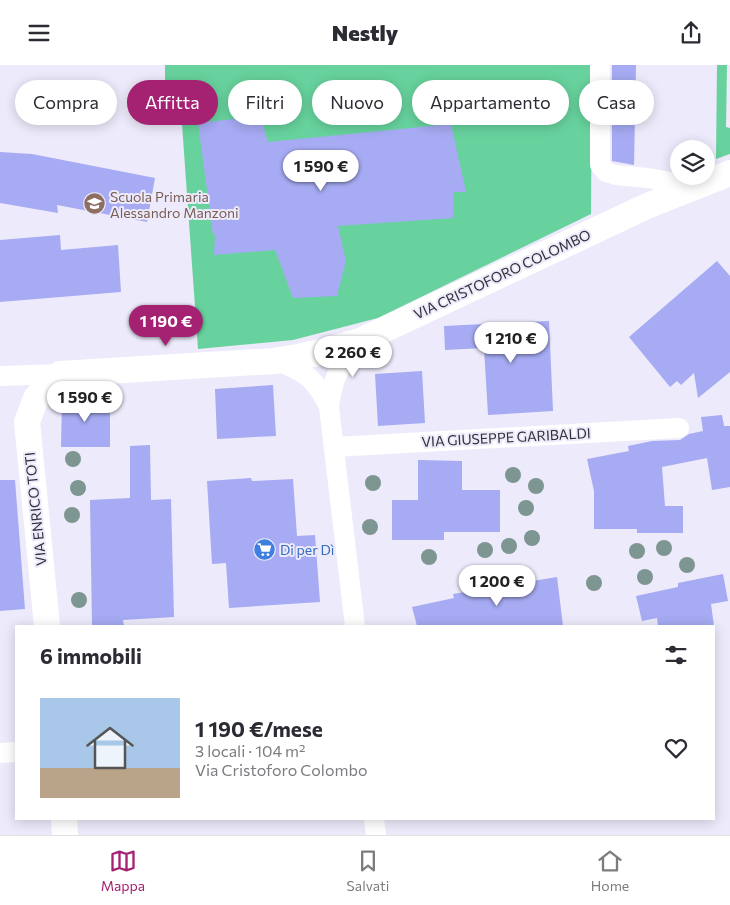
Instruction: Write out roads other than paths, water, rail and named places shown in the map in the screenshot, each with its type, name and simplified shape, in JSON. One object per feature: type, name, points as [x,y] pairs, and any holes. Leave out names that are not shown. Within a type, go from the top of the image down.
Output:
[{"type":"street","points":[[600,65],[600,165],[606,172],[616,175],[694,186]]},
{"type":"street","name":"VIA CRISTOFORO COLOMBO","points":[[0,376],[274,361],[308,356],[360,341],[694,186],[730,173]]},
{"type":"street","points":[[355,625],[329,407],[331,389],[338,370],[348,353],[360,341]]},
{"type":"street","points":[[274,361],[294,367],[307,375],[321,391],[329,407]]},
{"type":"street","name":"VIA ENRICO TOTI","points":[[46,625],[27,422],[36,398],[60,374]]},
{"type":"street","name":"VIA GIUSEPPE GARIBALDI","points":[[334,447],[678,428]]},
{"type":"street","points":[[0,753],[15,752]]},
{"type":"street","points":[[64,820],[65,835]]},
{"type":"street","points":[[374,820],[376,835]]},
{"type":"place","name":"Scuola Primaria Alessandro Manzoni","points":[[94,204]]},
{"type":"place","name":"Di per Dì","points":[[264,549]]}]
